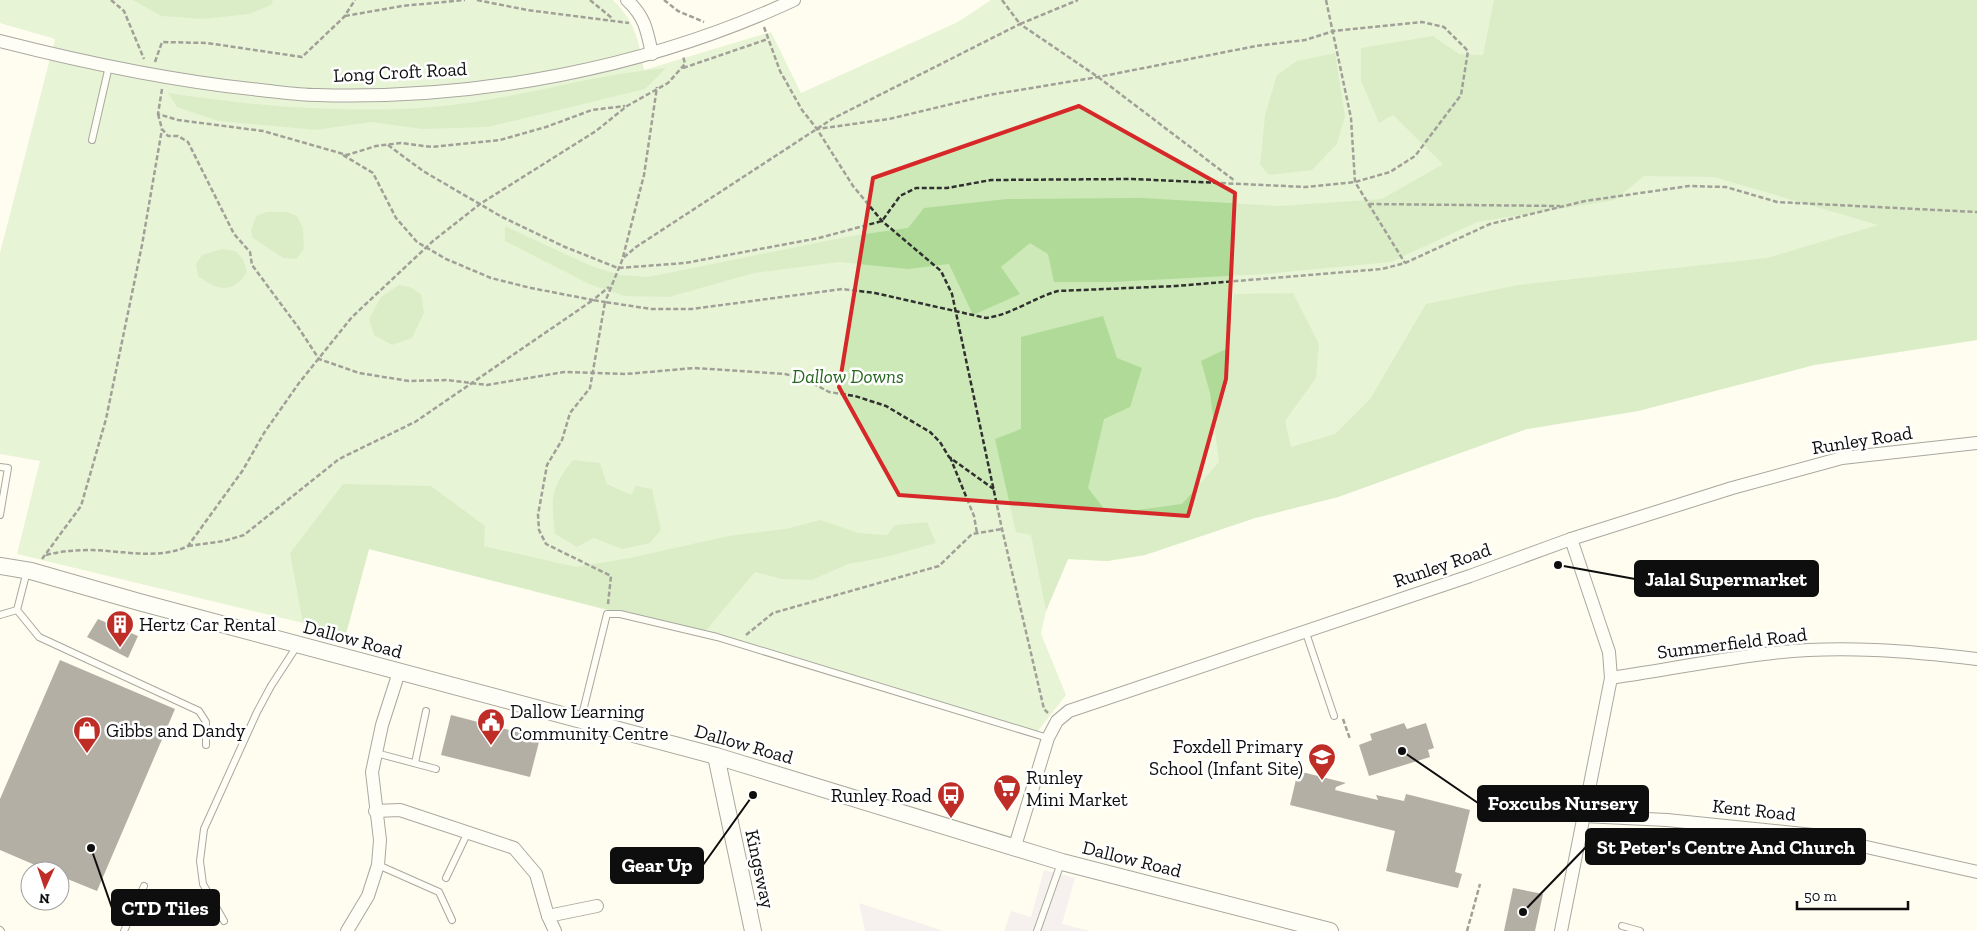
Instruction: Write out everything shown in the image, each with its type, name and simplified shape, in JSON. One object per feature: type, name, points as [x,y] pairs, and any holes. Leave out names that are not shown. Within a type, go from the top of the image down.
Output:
[{"type":"street","points":[[627,0],[640,12],[652,54]]},
{"type":"street","name":"Long Croft Road","points":[[0,41],[199,84],[316,95],[433,92],[552,77],[652,54],[760,16],[794,0]]},
{"type":"street","name":"Runley Road","points":[[1056,720],[1068,712],[1305,630],[1470,576],[1571,539],[1732,488],[1842,458],[1977,443]]},
{"type":"street","points":[[1560,931],[1611,678],[1609,652],[1571,539]]},
{"type":"street","name":"Dallow Road","points":[[0,566],[27,570],[399,672],[716,756],[1015,846],[1062,862],[1330,931]]},
{"type":"street","name":"Summerfield Road","points":[[1611,678],[1774,653],[1856,649],[1929,653],[1977,659]]},
{"type":"street","points":[[347,931],[368,896],[378,865],[380,840],[375,811],[372,772],[399,672]]},
{"type":"street","points":[[1015,846],[1048,738],[1056,720]]},
{"type":"street","name":"Kingsway","points":[[716,756],[753,931]]},
{"type":"street","points":[[375,811],[400,810],[514,848],[536,874],[548,916],[555,931]]},
{"type":"street","name":"Kent Road","points":[[1583,816],[1667,820],[1813,835],[1977,872]]},
{"type":"street","points":[[548,916],[597,906]]},
{"type":"lane","points":[[92,140],[109,66]]},
{"type":"lane","points":[[0,467],[8,468],[0,515]]},
{"type":"lane","points":[[17,610],[27,570]]},
{"type":"lane","points":[[0,615],[17,610]]},
{"type":"lane","points":[[17,610],[39,637],[199,711],[206,722],[206,744]]},
{"type":"lane","points":[[580,720],[607,614],[620,614],[736,643],[1048,738]]},
{"type":"lane","points":[[1305,630],[1334,716]]},
{"type":"lane","points":[[224,921],[203,884],[200,862],[204,829],[266,695],[298,644]]},
{"type":"lane","points":[[415,763],[426,711]]},
{"type":"lane","points":[[376,753],[436,769]]},
{"type":"lane","points":[[446,878],[468,832]]},
{"type":"lane","points":[[1037,931],[1062,862]]},
{"type":"lane","points":[[378,865],[439,892],[452,920]]},
{"type":"lane","points":[[124,931],[144,886]]},
{"type":"lane","points":[[1622,926],[1640,931]]},
{"type":"path","points":[[111,0],[124,10],[150,74]]},
{"type":"path","points":[[150,74],[162,42],[207,44],[302,57],[344,17],[355,0]]},
{"type":"path","points":[[344,17],[402,6],[465,0]]},
{"type":"path","points":[[476,0],[527,10],[627,22],[648,37]]},
{"type":"path","points":[[590,0],[614,20]]},
{"type":"path","points":[[664,0],[678,11],[706,23],[697,26]]},
{"type":"path","points":[[1002,0],[1020,24],[1098,77],[1236,182]]},
{"type":"path","points":[[623,258],[636,247],[817,129],[1020,24],[1078,0]]},
{"type":"path","points":[[1326,0],[1351,118],[1356,182],[1405,263]]},
{"type":"path","points":[[760,16],[780,71],[802,110],[817,129],[853,186],[882,221],[941,272],[952,294],[1002,529],[1044,709],[1056,720]]},
{"type":"path","points":[[388,145],[423,171],[480,204],[549,240],[618,268],[685,262],[818,238],[882,221],[900,196],[916,188],[947,188],[991,180],[1133,179],[1306,186],[1356,182],[1390,172],[1415,156],[1461,94],[1468,51],[1444,27],[1422,22],[1334,31],[1304,40],[1256,46],[1098,77],[989,95],[889,119],[817,129]]},
{"type":"path","points":[[681,68],[768,39]]},
{"type":"path","points":[[188,546],[243,470],[279,412],[352,317],[426,248],[480,204],[596,131],[626,106],[668,83],[685,64],[682,55],[690,52]]},
{"type":"path","points":[[164,77],[158,114],[162,129],[142,245],[106,419],[81,506],[46,555],[67,550],[118,553],[176,552],[188,546],[224,542],[244,535],[339,459],[415,422],[593,300],[610,286]]},
{"type":"path","points":[[607,614],[611,576],[546,544],[539,530],[538,515],[547,466],[562,440],[570,413],[590,388],[605,302],[623,258],[644,175],[658,87]]},
{"type":"path","points":[[343,155],[402,143],[432,147],[500,140],[546,127],[592,110],[626,106]]},
{"type":"path","points":[[158,114],[178,120],[263,131],[330,148],[373,173],[396,218],[417,242],[426,248],[491,278],[531,288],[651,310],[692,309],[842,289],[875,293],[986,318],[998,317],[1043,295],[1058,291],[1176,286],[1382,269],[1405,263],[1490,224],[1586,201],[1689,186],[1726,187],[1777,202],[1977,212]]},
{"type":"path","points":[[162,129],[168,136],[178,136],[188,142],[234,234],[250,252],[252,265],[268,284],[319,359],[360,373],[409,381],[447,380],[487,385],[564,372],[626,374],[694,368],[785,374],[805,379],[829,392],[855,396],[886,406],[930,432],[940,442],[950,457],[974,516],[978,533]]},
{"type":"path","points":[[1369,204],[1564,206]]},
{"type":"path","points":[[950,457],[995,490]]},
{"type":"path","points":[[736,643],[773,614],[940,566],[972,534],[1002,529]]},
{"type":"path","points":[[1467,931],[1480,884]]},
{"type":"highlighted area","points":[[1079,106],[1235,193],[1226,379],[1188,516],[899,495],[839,387],[873,178]]},
{"type":"shaded area","points":[[1044,870],[1075,878],[1062,924],[1090,931],[1004,931],[1011,911],[1031,917]]},
{"type":"shaded area","points":[[859,903],[944,931],[865,931]]},
{"type":"green space","name":"Dallow Downs","points":[[0,0],[613,0],[627,16],[635,32],[644,70],[771,32],[801,93],[958,22],[991,0],[1977,0],[1977,340],[1814,365],[1638,411],[1527,429],[1338,497],[1255,518],[1145,555],[1107,561],[1068,559],[1046,611],[1041,634],[1066,695],[1034,736],[763,650],[369,549],[344,641],[303,623],[17,554],[40,461],[0,454],[0,253],[55,39],[0,23]]},
{"type":"green space","points":[[133,0],[273,0],[271,5],[249,14],[204,19],[161,16]]},
{"type":"green space","points":[[1494,0],[1977,0],[1977,340],[1814,365],[1638,411],[1527,429],[1338,497],[1255,518],[1145,555],[1107,561],[1068,559],[1046,611],[1031,535],[1016,532],[995,439],[1021,429],[1021,337],[1103,316],[1117,358],[1142,368],[1130,407],[1104,419],[1088,488],[1108,514],[1182,504],[1219,462],[1210,393],[1201,361],[1226,349],[1234,294],[1293,293],[1319,344],[1316,378],[1285,421],[1291,447],[1335,434],[1370,399],[1426,304],[1518,285],[1767,258],[1878,225],[1714,177],[1644,176],[1615,200],[1477,222],[1391,262],[1266,274],[1112,282],[1054,282],[1048,254],[1030,243],[1001,267],[1020,294],[973,315],[949,264],[908,269],[839,262],[754,273],[669,297],[625,296],[589,284],[505,241],[505,226],[591,266],[620,275],[648,277],[851,236],[908,228],[924,208],[1007,199],[1142,198],[1279,206],[1382,199],[1443,164],[1393,115],[1379,123],[1361,81],[1361,48],[1433,36],[1459,54],[1483,55]]},
{"type":"green space","points":[[1335,53],[1345,116],[1337,144],[1312,170],[1269,175],[1260,165],[1265,115],[1277,75],[1297,61]]},
{"type":"green space","points":[[666,68],[645,89],[488,127],[422,129],[371,122],[316,130],[218,121],[177,107],[168,93],[233,102],[299,108],[399,109],[461,104],[607,76]]},
{"type":"green space","points":[[267,212],[287,212],[297,216],[303,228],[304,249],[296,259],[283,258],[253,238],[251,231],[256,216]]},
{"type":"green space","points":[[222,249],[235,251],[243,259],[247,272],[236,284],[224,288],[211,285],[198,276],[196,264],[202,255]]},
{"type":"green space","points":[[399,285],[410,287],[421,294],[424,313],[412,338],[392,345],[374,335],[369,319],[381,297]]},
{"type":"green space","points":[[573,460],[600,463],[607,484],[631,495],[636,486],[652,489],[661,530],[650,543],[622,549],[594,538],[577,547],[555,534],[554,494],[565,470]]},
{"type":"green space","points":[[343,484],[431,486],[485,526],[484,546],[576,567],[630,558],[728,536],[785,529],[821,520],[858,533],[887,535],[895,525],[927,522],[936,543],[886,557],[848,564],[812,580],[782,579],[755,572],[703,634],[369,549],[344,641],[303,623],[290,553]]},
{"type":"building","name":"Hertz Car Rental","points":[[98,619],[138,636],[128,658],[87,637]]},
{"type":"building","name":"Gibbs and Dandy","points":[[60,660],[175,709],[97,891],[70,880],[70,861],[26,861],[0,850],[0,799]]},
{"type":"building","name":"Dallow Learning Community Centre","points":[[451,715],[540,738],[530,777],[441,755]]},
{"type":"building","points":[[1404,723],[1407,729],[1426,723],[1434,748],[1428,750],[1430,757],[1369,776],[1359,745],[1372,740],[1370,734]]},
{"type":"building","points":[[1298,771],[1346,783],[1336,787],[1335,790],[1378,800],[1376,795],[1404,801],[1406,794],[1470,810],[1455,872],[1462,874],[1458,888],[1386,871],[1395,831],[1290,805]]},
{"type":"building","points":[[1513,888],[1543,894],[1535,931],[1504,931]]},
{"type":"place","name":"Jalal Supermarket","points":[[1558,565]]},
{"type":"place","name":"Hertz Car Rental","points":[[120,648]]},
{"type":"place","name":"Dallow Learning Community Centre","points":[[491,746]]},
{"type":"place","name":"Foxcubs Nursery","points":[[1402,751]]},
{"type":"place","name":"Gibbs and Dandy","points":[[87,754]]},
{"type":"place","name":"Foxdell Primary School (Infant Site)","points":[[1322,781]]},
{"type":"place","name":"Gear Up","points":[[753,795]]},
{"type":"place","name":"Runley Mini Market","points":[[1007,812]]},
{"type":"place","name":"Runley Road","points":[[951,819]]},
{"type":"place","name":"CTD Tiles","points":[[91,848]]},
{"type":"place","name":"St Peter's Centre And Church","points":[[1523,912]]}]
